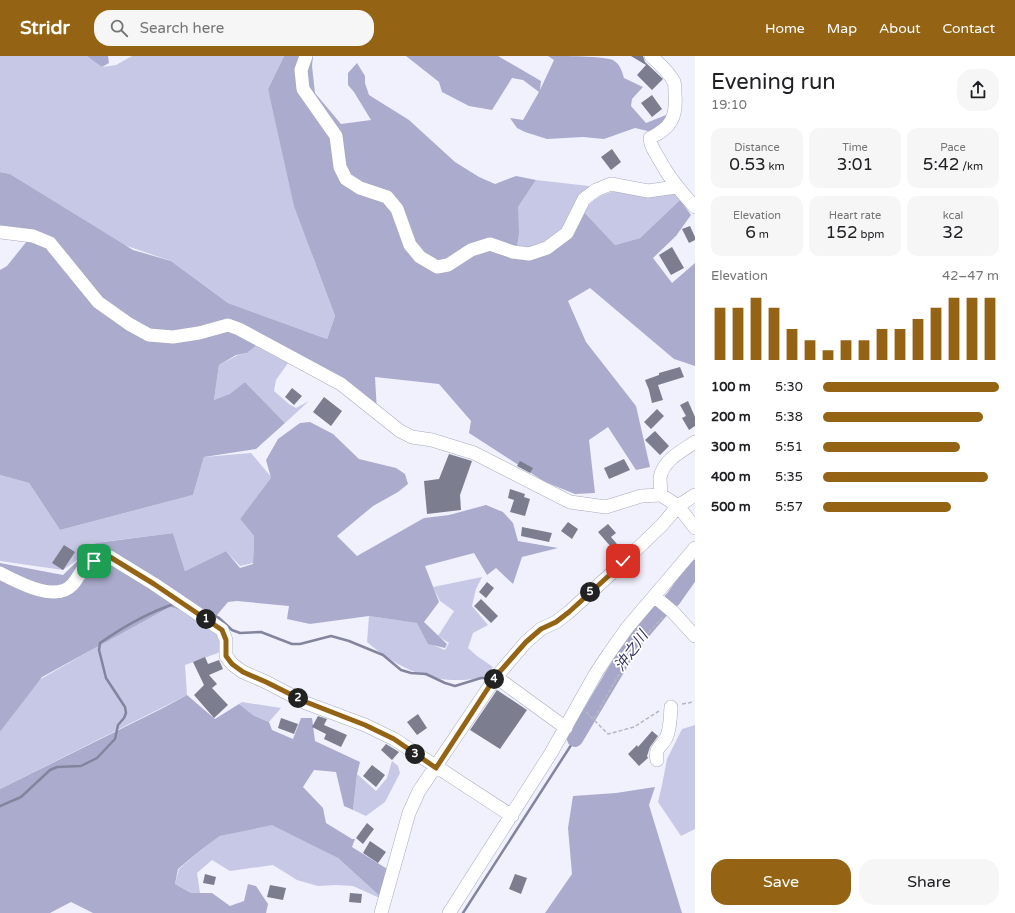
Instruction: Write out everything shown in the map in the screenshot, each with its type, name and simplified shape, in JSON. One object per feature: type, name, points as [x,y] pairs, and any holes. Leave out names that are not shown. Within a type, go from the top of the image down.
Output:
[{"type":"street","points":[[306,56],[302,70],[303,89],[336,136],[340,167],[346,179],[360,188],[387,197],[397,209],[410,245],[420,257],[437,267],[448,265],[472,250],[490,244],[513,252],[529,254],[547,248],[567,233],[584,199],[596,190],[611,184],[648,190],[676,186]]},
{"type":"street","points":[[651,56],[660,64],[674,82],[676,102],[675,113],[671,123],[659,134],[650,138],[650,144],[664,170],[695,207]]},
{"type":"street","points":[[0,232],[34,236],[50,244],[98,302],[149,336],[173,337],[199,334],[228,325],[239,329],[341,384],[400,431],[412,436],[432,440],[474,453],[570,502],[606,507],[641,496],[661,495],[678,506],[695,528]]},
{"type":"street","points":[[661,495],[660,479],[668,461],[695,442]]},
{"type":"street","points":[[381,913],[409,813],[419,791],[436,768],[496,676],[526,642],[541,629],[556,622],[569,612],[662,525],[678,506],[695,495]]},
{"type":"street","points":[[449,913],[512,816],[566,728],[610,652],[627,628],[695,548]]},
{"type":"street","points":[[0,573],[25,585],[58,593],[72,586],[85,567],[94,561],[110,557],[154,584],[222,630],[226,640],[226,656],[232,664],[243,672],[306,702],[365,725],[394,739],[436,768],[512,816]]},
{"type":"street","points":[[654,596],[695,636]]},
{"type":"street","points":[[496,676],[566,728]]},
{"type":"street","points":[[657,760],[655,754],[657,748],[666,739],[669,728],[671,707]]},
{"type":"path","points":[[594,719],[627,660],[640,642],[670,610]]},
{"type":"path","points":[[578,706],[588,712],[608,734],[634,727],[661,710],[694,702]]},
{"type":"shaded area","points":[[0,56],[90,56],[102,67],[116,65],[132,56],[284,56],[268,89],[313,257],[335,316],[327,339],[228,303],[171,261],[124,245],[10,174],[0,172]]},
{"type":"shaded area","points":[[87,56],[108,56],[109,63],[102,67]]},
{"type":"shaded area","points":[[284,56],[313,56],[312,66],[315,93],[341,124],[371,120],[348,85],[348,73],[357,63],[365,76],[365,83],[369,95],[409,120],[455,162],[479,177],[495,184],[516,176],[536,180],[518,207],[519,233],[516,252],[537,251],[584,212],[615,245],[640,238],[680,200],[691,215],[676,236],[653,258],[672,283],[695,263],[695,366],[674,359],[590,288],[568,301],[586,342],[636,406],[650,467],[636,470],[608,427],[589,440],[595,493],[575,494],[545,482],[469,433],[471,421],[439,384],[375,377],[377,412],[263,342],[247,353],[236,355],[219,365],[214,400],[230,394],[245,382],[285,423],[256,449],[204,457],[193,495],[60,530],[29,483],[0,475],[0,270],[7,266],[35,231],[0,227],[0,172],[10,174],[133,250],[171,261],[228,303],[327,339],[335,316],[294,206],[268,89]]},
{"type":"shaded area","points":[[406,56],[498,56],[541,81],[540,90],[554,60],[548,56],[592,57],[613,60],[619,66],[624,78],[643,87],[632,99],[631,106],[646,123],[666,115],[665,126],[652,132],[635,128],[604,139],[583,137],[547,139],[517,128],[510,118],[523,120],[539,92],[523,80],[512,78],[492,110],[469,106],[442,92],[439,82]]},
{"type":"shaded area","points":[[536,180],[589,186],[589,190],[567,233],[550,245],[516,253],[518,207]]},
{"type":"shaded area","points":[[672,187],[680,200],[640,238],[615,245],[584,212],[591,203],[611,192],[636,188]]},
{"type":"shaded area","points":[[257,345],[291,359],[276,380],[274,391],[296,408],[309,401],[285,423],[245,382],[232,396],[214,400],[219,365],[238,355],[247,353]]},
{"type":"shaded area","points":[[310,422],[333,434],[359,459],[396,468],[405,474],[408,484],[398,492],[373,506],[337,536],[357,556],[424,518],[449,515],[486,505],[503,512],[513,523],[518,541],[558,548],[522,557],[513,584],[496,568],[487,575],[474,553],[425,566],[439,602],[424,622],[447,644],[445,648],[428,644],[417,623],[369,616],[310,624],[287,619],[289,606],[237,601],[228,602],[217,615],[216,621],[170,607],[42,677],[0,732],[0,563],[63,575],[96,543],[173,533],[185,571],[226,551],[240,568],[253,564],[254,536],[240,519],[271,478],[266,460],[278,439],[300,423]]},
{"type":"shaded area","points":[[251,453],[272,478],[240,519],[254,536],[253,563],[240,566],[226,551],[185,571],[173,533],[102,542],[63,570],[0,561],[0,475],[29,483],[60,530],[193,495],[204,457]]},
{"type":"shaded area","points":[[482,577],[476,589],[472,606],[488,625],[473,633],[468,648],[493,667],[485,677],[468,680],[452,680],[422,674],[394,662],[367,642],[369,616],[419,623],[428,643],[445,650],[449,643],[438,636],[454,611],[440,601],[433,587]]},
{"type":"shaded area","points":[[170,607],[218,622],[226,650],[185,665],[187,695],[0,789],[0,732],[39,680]]},
{"type":"shaded area","points":[[187,695],[215,719],[239,704],[254,716],[269,722],[272,730],[293,739],[301,718],[312,718],[315,741],[360,762],[357,774],[353,810],[344,806],[336,772],[314,770],[303,787],[323,808],[326,823],[352,839],[355,839],[352,847],[392,872],[384,900],[338,858],[272,825],[220,836],[178,869],[175,884],[191,893],[212,893],[230,906],[244,901],[248,884],[256,886],[268,904],[266,913],[93,913],[71,902],[50,913],[0,913],[0,789]]},
{"type":"shaded area","points":[[242,702],[281,708],[269,722],[253,716],[239,704]]},
{"type":"shaded area","points":[[695,725],[695,829],[681,836],[658,802],[667,759],[682,729]]},
{"type":"shaded area","points":[[392,761],[398,766],[400,773],[385,802],[366,816],[353,810],[357,774],[376,791],[387,778]]},
{"type":"shaded area","points":[[655,787],[649,805],[682,913],[545,913],[572,874],[568,828],[573,796],[616,793]]},
{"type":"shaded area","points":[[273,823],[338,858],[384,900],[353,886],[318,886],[297,880],[273,865],[230,871],[212,860],[197,873],[200,893],[191,893],[175,884],[179,869],[220,836]]},
{"type":"building","points":[[631,56],[643,56],[645,62],[663,79],[652,90],[637,75],[646,65]]},
{"type":"building","points":[[652,95],[662,109],[652,117],[641,103]]},
{"type":"building","points":[[612,149],[621,162],[611,170],[601,157]]},
{"type":"building","points":[[690,226],[695,240],[689,243],[682,229]]},
{"type":"building","points":[[672,247],[684,268],[671,275],[659,255]]},
{"type":"building","points":[[680,367],[684,377],[658,385],[663,400],[652,403],[645,380],[659,375],[659,373]]},
{"type":"building","points":[[292,388],[302,396],[294,405],[285,397]]},
{"type":"building","points":[[324,397],[342,411],[331,426],[313,412]]},
{"type":"building","points":[[688,401],[695,417],[695,426],[689,430],[682,418],[686,416],[680,405]]},
{"type":"building","points":[[657,409],[664,416],[651,429],[644,422]]},
{"type":"building","points":[[655,431],[669,446],[660,455],[645,440]]},
{"type":"building","points":[[449,454],[472,461],[460,495],[461,510],[427,514],[424,481],[439,479]]},
{"type":"building","points":[[624,459],[630,470],[609,479],[604,468]]},
{"type":"building","points":[[520,461],[533,468],[530,473],[517,466]]},
{"type":"building","points":[[510,489],[525,494],[524,497],[530,499],[525,516],[510,512],[514,500],[508,498]]},
{"type":"building","points":[[568,522],[578,529],[572,539],[561,531]]},
{"type":"building","points":[[608,524],[616,533],[611,537],[623,551],[614,560],[606,551],[611,547],[598,532]]},
{"type":"building","points":[[522,527],[552,533],[549,542],[521,536]]},
{"type":"building","points":[[64,545],[75,552],[63,570],[52,563]]},
{"type":"building","points":[[487,582],[494,588],[486,598],[479,592]]},
{"type":"building","points":[[481,599],[498,616],[491,623],[474,606]]},
{"type":"building","points":[[205,657],[208,664],[219,660],[223,669],[209,675],[217,684],[212,688],[228,705],[214,718],[194,695],[204,685],[193,662]]},
{"type":"building","points":[[497,690],[527,710],[500,749],[470,730]]},
{"type":"building","points":[[418,714],[427,728],[417,735],[407,722]]},
{"type":"building","points":[[318,716],[327,719],[324,725],[347,735],[341,747],[324,739],[326,734],[312,727]]},
{"type":"building","points":[[281,718],[298,724],[294,734],[278,728]]},
{"type":"building","points":[[652,731],[658,736],[650,747],[647,756],[648,758],[639,766],[628,754],[637,745],[638,747]]},
{"type":"building","points":[[386,744],[399,752],[392,760],[381,750]]},
{"type":"building","points":[[372,765],[385,775],[376,787],[363,776]]},
{"type":"building","points":[[367,823],[374,829],[363,844],[356,838]]},
{"type":"building","points":[[370,841],[386,852],[378,863],[363,853]]},
{"type":"building","points":[[205,874],[216,877],[214,885],[203,883]]},
{"type":"building","points":[[515,874],[527,878],[521,894],[509,889]]},
{"type":"building","points":[[270,885],[286,888],[283,900],[267,897]]},
{"type":"building","points":[[350,893],[362,894],[361,903],[349,902]]},
{"type":"waterway","name":"沖之川","points":[[575,739],[631,645],[661,610],[673,599],[695,568]]},
{"type":"waterway","points":[[0,806],[21,797],[50,770],[57,767],[81,766],[97,758],[115,739],[118,725],[126,713],[125,707],[106,678],[99,650],[100,643],[117,631],[154,612],[174,604]]},
{"type":"waterway","points":[[206,612],[219,618],[232,630],[240,633],[261,632],[292,644],[300,644],[331,636],[349,641],[383,655],[401,670],[411,673],[426,674],[455,686],[481,678],[490,678]]},
{"type":"waterway","points":[[463,913],[575,739],[567,734]]},
{"type":"route","points":[[94,561],[110,557],[154,584],[222,630],[226,640],[226,656],[232,664],[243,672],[306,702],[365,725],[394,739],[436,768],[496,676],[526,642],[541,629],[556,622],[569,612],[623,561]]}]
